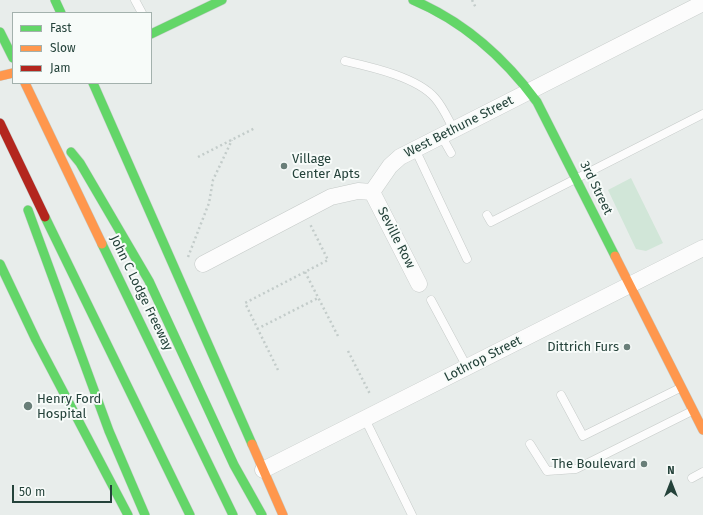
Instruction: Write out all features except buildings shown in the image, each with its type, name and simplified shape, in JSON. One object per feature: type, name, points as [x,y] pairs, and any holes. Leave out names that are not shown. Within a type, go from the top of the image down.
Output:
[{"type":"main road","points":[[55,0],[61,12]]},
{"type":"main road","points":[[152,32],[222,0]]},
{"type":"main road","name":"3rd Street","points":[[416,1],[444,15],[476,36],[507,64],[530,92],[546,118],[703,430]]},
{"type":"main road","points":[[0,32],[12,56]]},
{"type":"main road","points":[[0,76],[12,74]]},
{"type":"main road","name":"John C Lodge Freeway","points":[[26,84],[233,515]]},
{"type":"main road","points":[[93,84],[283,515]]},
{"type":"main road","points":[[0,123],[190,515]]},
{"type":"main road","points":[[45,123],[80,163],[149,281],[234,465],[262,515]]},
{"type":"main road","points":[[0,141],[16,178]]},
{"type":"main road","points":[[24,201],[109,431],[146,515]]},
{"type":"main road","points":[[0,265],[36,340],[128,515]]},
{"type":"street","name":"West Bethune Street","points":[[372,192],[390,166],[400,157],[703,3]]},
{"type":"street","points":[[203,264],[331,197],[358,191],[372,192]]},
{"type":"street","name":"Seville Row","points":[[372,192],[419,284]]},
{"type":"street","name":"Lothrop Street","points":[[263,470],[703,248]]},
{"type":"lane","points":[[135,0],[141,12]]},
{"type":"lane","points":[[345,61],[371,67],[418,85],[427,90],[441,106],[448,133],[451,153]]},
{"type":"lane","points":[[487,215],[491,222],[703,114]]},
{"type":"lane","points":[[415,149],[466,259]]},
{"type":"lane","points":[[431,300],[466,367]]},
{"type":"lane","points":[[561,395],[583,436],[682,388]]},
{"type":"lane","points":[[530,444],[547,471],[576,469],[628,447],[693,410]]},
{"type":"lane","points":[[365,419],[412,515]]},
{"type":"lane","points":[[692,478],[703,472]]},
{"type":"path","points":[[472,0],[476,8]]},
{"type":"path","points":[[198,157],[255,128]]},
{"type":"path","points":[[187,259],[209,203],[213,180],[232,140]]},
{"type":"path","points":[[278,370],[245,303],[328,260],[308,220]]},
{"type":"path","points":[[305,272],[339,338]]},
{"type":"path","points":[[257,329],[318,298]]},
{"type":"path","points":[[348,351],[370,394]]},
{"type":"green space","points":[[631,178],[663,243],[646,251],[636,249],[608,190]]},
{"type":"traffic: fast","points":[[55,0],[61,12]]},
{"type":"traffic: fast","points":[[152,34],[222,0]]},
{"type":"traffic: fast","points":[[413,0],[450,19],[482,42],[511,70],[537,102],[615,256]]},
{"type":"traffic: fast","points":[[0,32],[12,56]]},
{"type":"traffic: fast","points":[[93,84],[252,444]]},
{"type":"traffic: fast","points":[[71,152],[80,163],[149,281],[234,465],[262,515]]},
{"type":"traffic: fast","points":[[28,210],[109,431],[145,515]]},
{"type":"traffic: fast","points":[[45,217],[190,515]]},
{"type":"traffic: fast","points":[[102,244],[233,515]]},
{"type":"traffic: fast","points":[[0,264],[36,340],[128,515]]},
{"type":"traffic: slow","points":[[0,76],[12,73]]},
{"type":"traffic: slow","points":[[25,84],[102,244]]},
{"type":"traffic: slow","points":[[615,256],[703,430]]},
{"type":"traffic: slow","points":[[252,444],[283,515]]},
{"type":"traffic: jam","points":[[0,123],[45,217]]},
{"type":"place","name":"Village Center Apts","points":[[284,166]]},
{"type":"place","name":"Dittrich Furs","points":[[627,347]]},
{"type":"place","name":"Henry Ford Hospital","points":[[28,406]]},
{"type":"place","name":"The Boulevard","points":[[644,464]]}]
